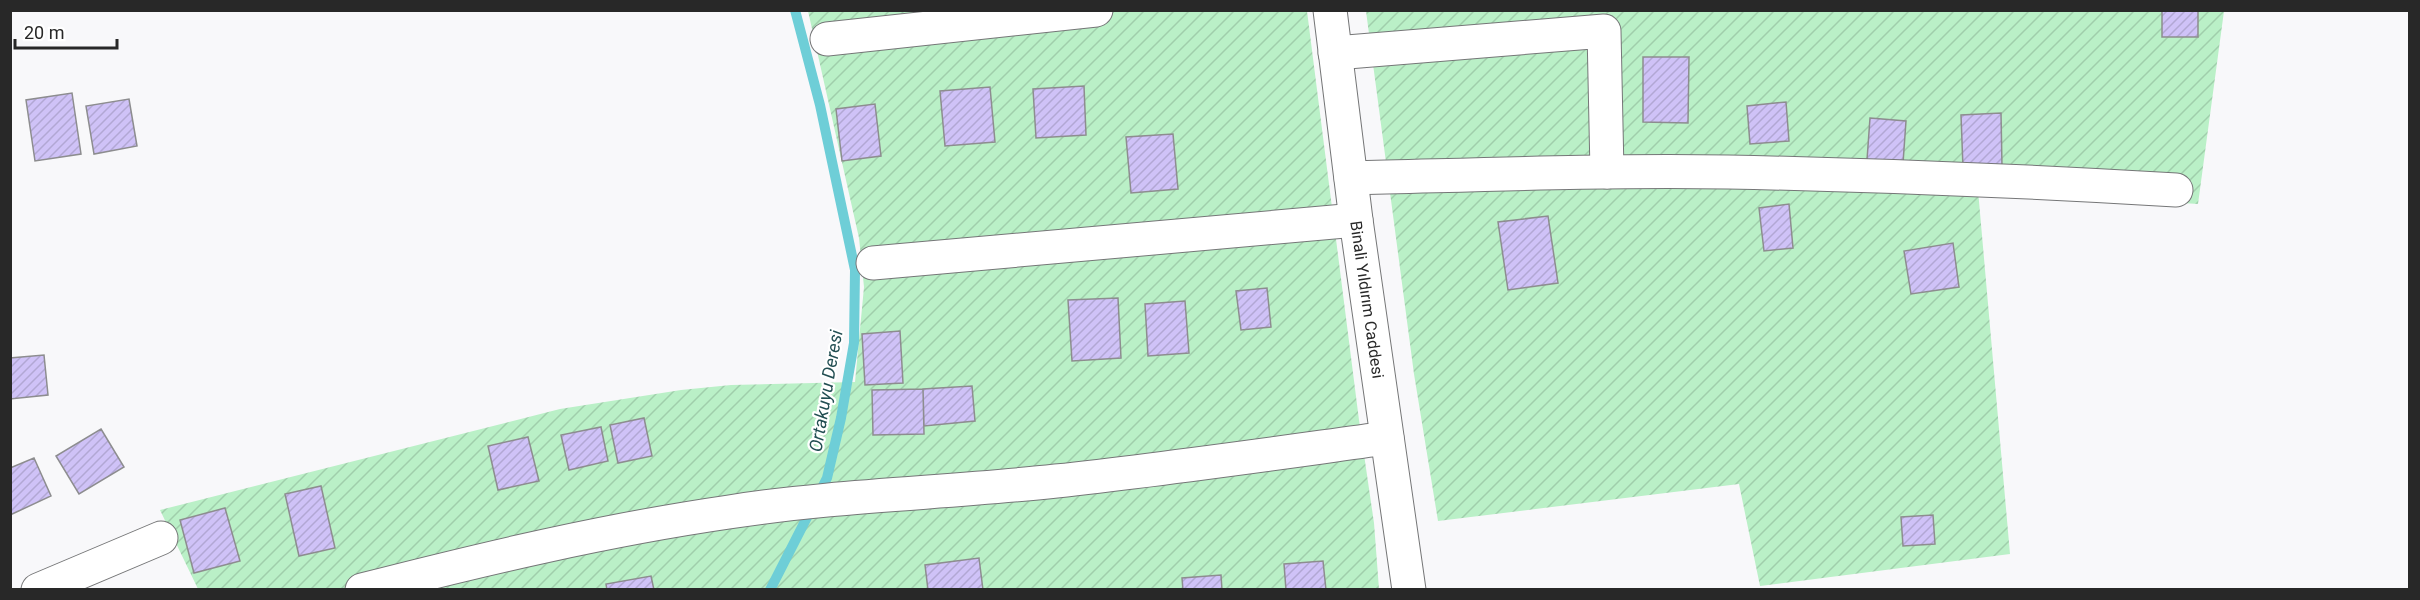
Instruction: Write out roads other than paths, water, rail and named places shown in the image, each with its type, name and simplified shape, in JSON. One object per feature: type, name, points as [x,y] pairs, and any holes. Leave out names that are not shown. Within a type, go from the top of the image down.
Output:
[{"type":"street","points":[[827,39],[1096,10]]},
{"type":"street","name":"Binali Yıldırım Caddesi","points":[[1329,10],[1356,220],[1409,590]]},
{"type":"street","points":[[1335,53],[1604,32],[1607,172]]},
{"type":"street","points":[[1351,178],[1607,172],[1727,172],[1966,178],[2176,190]]},
{"type":"street","points":[[873,262],[1356,220]]},
{"type":"street","points":[[362,590],[564,543],[663,522],[732,511],[844,498],[1056,481],[1387,438]]},
{"type":"street","points":[[38,590],[161,538]]},
{"type":"waterway","name":"Ortakuyu Deresi","points":[[770,590],[827,478],[841,418],[854,343],[855,270],[820,105],[795,10]]}]
